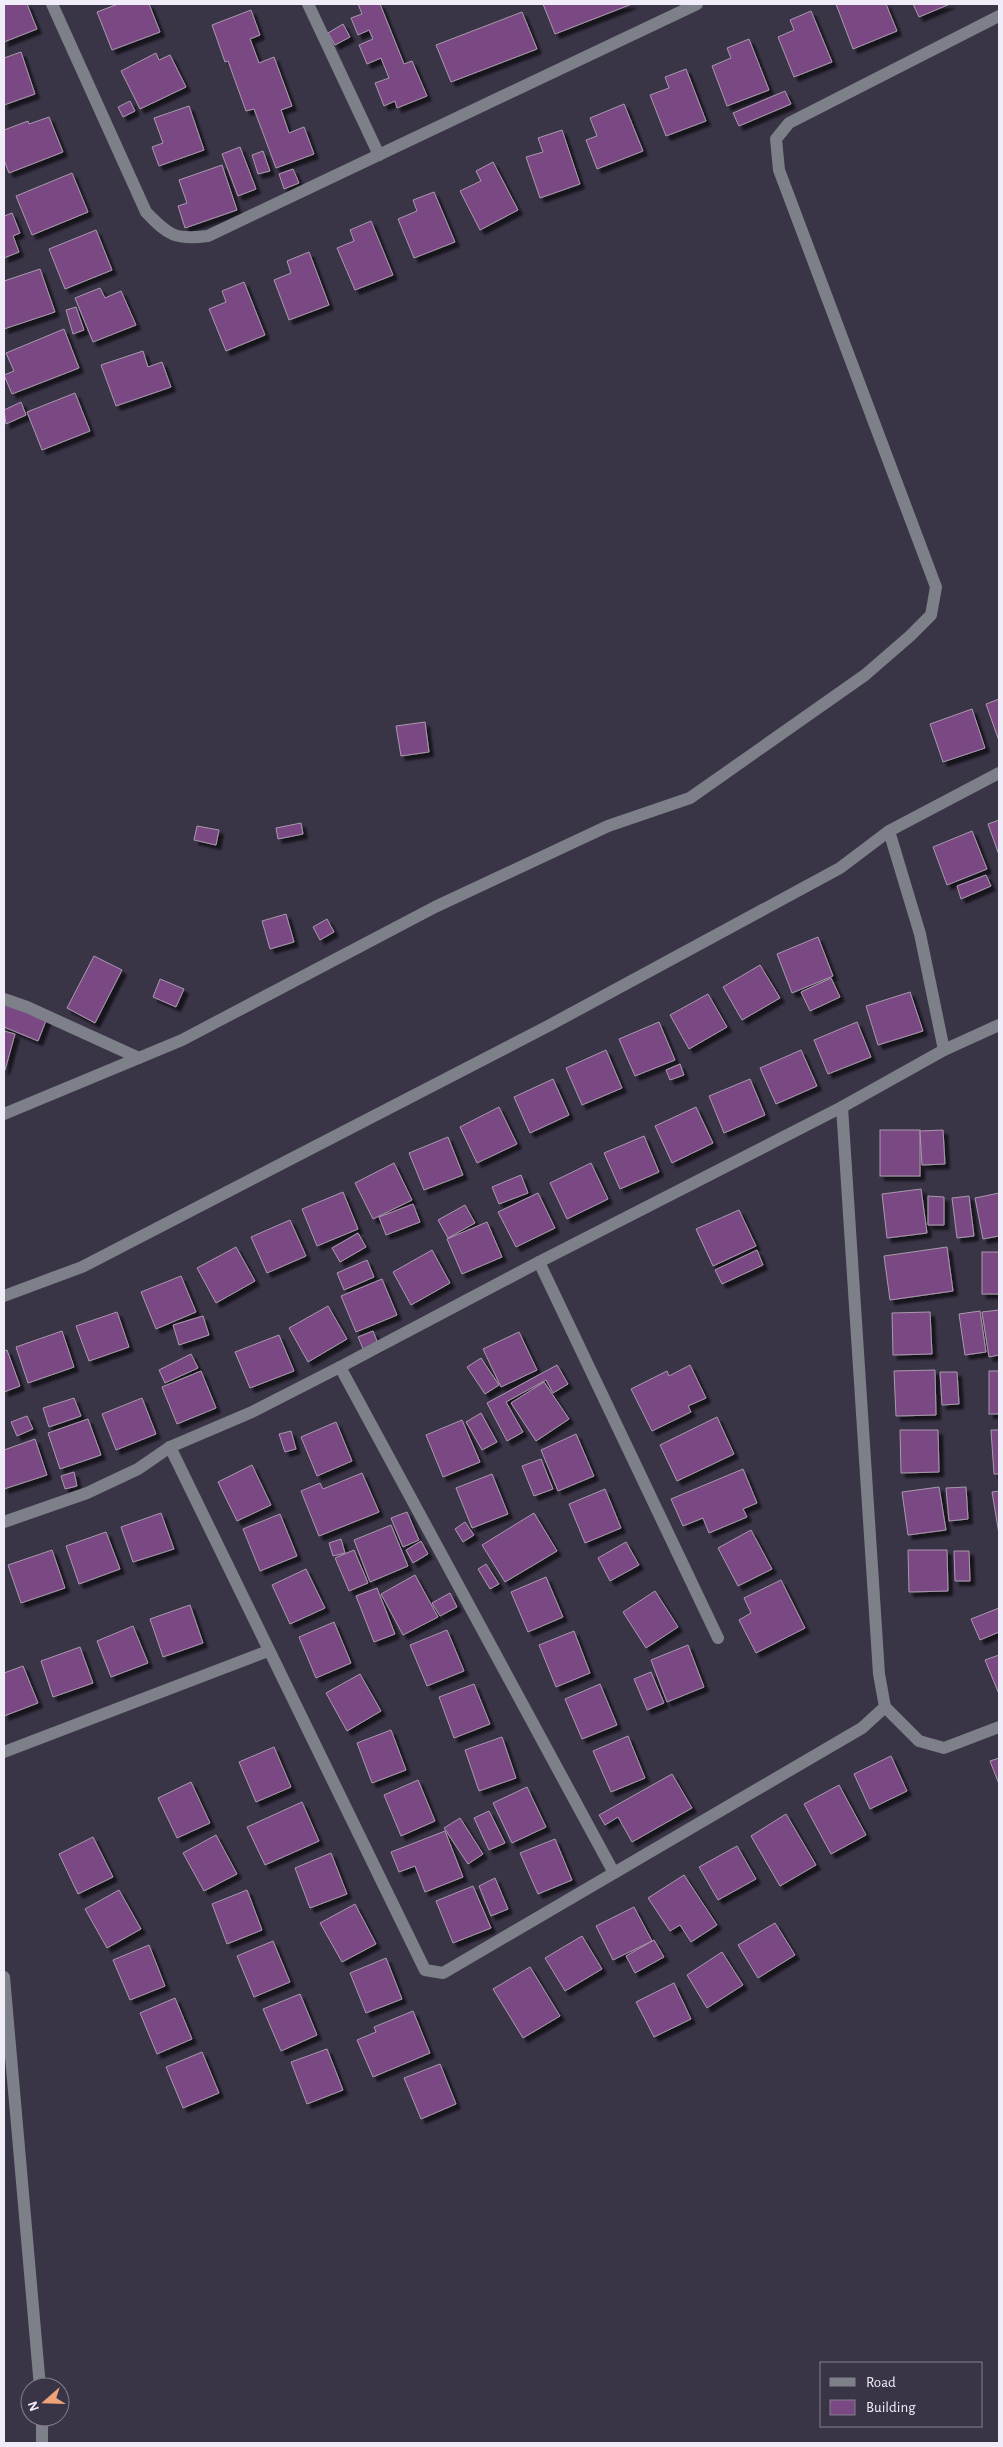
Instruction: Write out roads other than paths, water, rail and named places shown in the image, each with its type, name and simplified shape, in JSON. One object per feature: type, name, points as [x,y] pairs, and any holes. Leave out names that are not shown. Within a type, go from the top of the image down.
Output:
[{"type":"street","points":[[52,4],[146,212],[161,229],[183,239],[208,236],[697,4]]},
{"type":"street","points":[[308,4],[379,155]]},
{"type":"street","points":[[4,1114],[182,1040],[435,907],[608,826],[690,798],[865,675],[910,636],[931,614],[936,588],[779,170],[776,139],[790,124],[999,16]]},
{"type":"street","points":[[4,1296],[82,1267],[550,1025],[840,868],[889,831],[999,773]]},
{"type":"street","points":[[889,831],[920,934],[944,1050]]},
{"type":"street","points":[[4,1000],[27,1007],[140,1058]]},
{"type":"street","points":[[4,1522],[87,1493],[138,1469],[170,1447],[252,1412],[340,1368],[539,1262],[842,1107],[944,1050],[999,1025]]},
{"type":"street","points":[[842,1107],[879,1674],[885,1708],[919,1741],[944,1748],[999,1727]]},
{"type":"street","points":[[539,1262],[718,1638]]},
{"type":"street","points":[[340,1368],[614,1872]]},
{"type":"street","points":[[170,1447],[425,1970],[443,1973],[862,1728],[885,1708]]},
{"type":"street","points":[[4,1752],[268,1650]]},
{"type":"street","points":[[4,1977],[39,2377]]},
{"type":"street","points":[[42,2427],[42,2443]]}]
